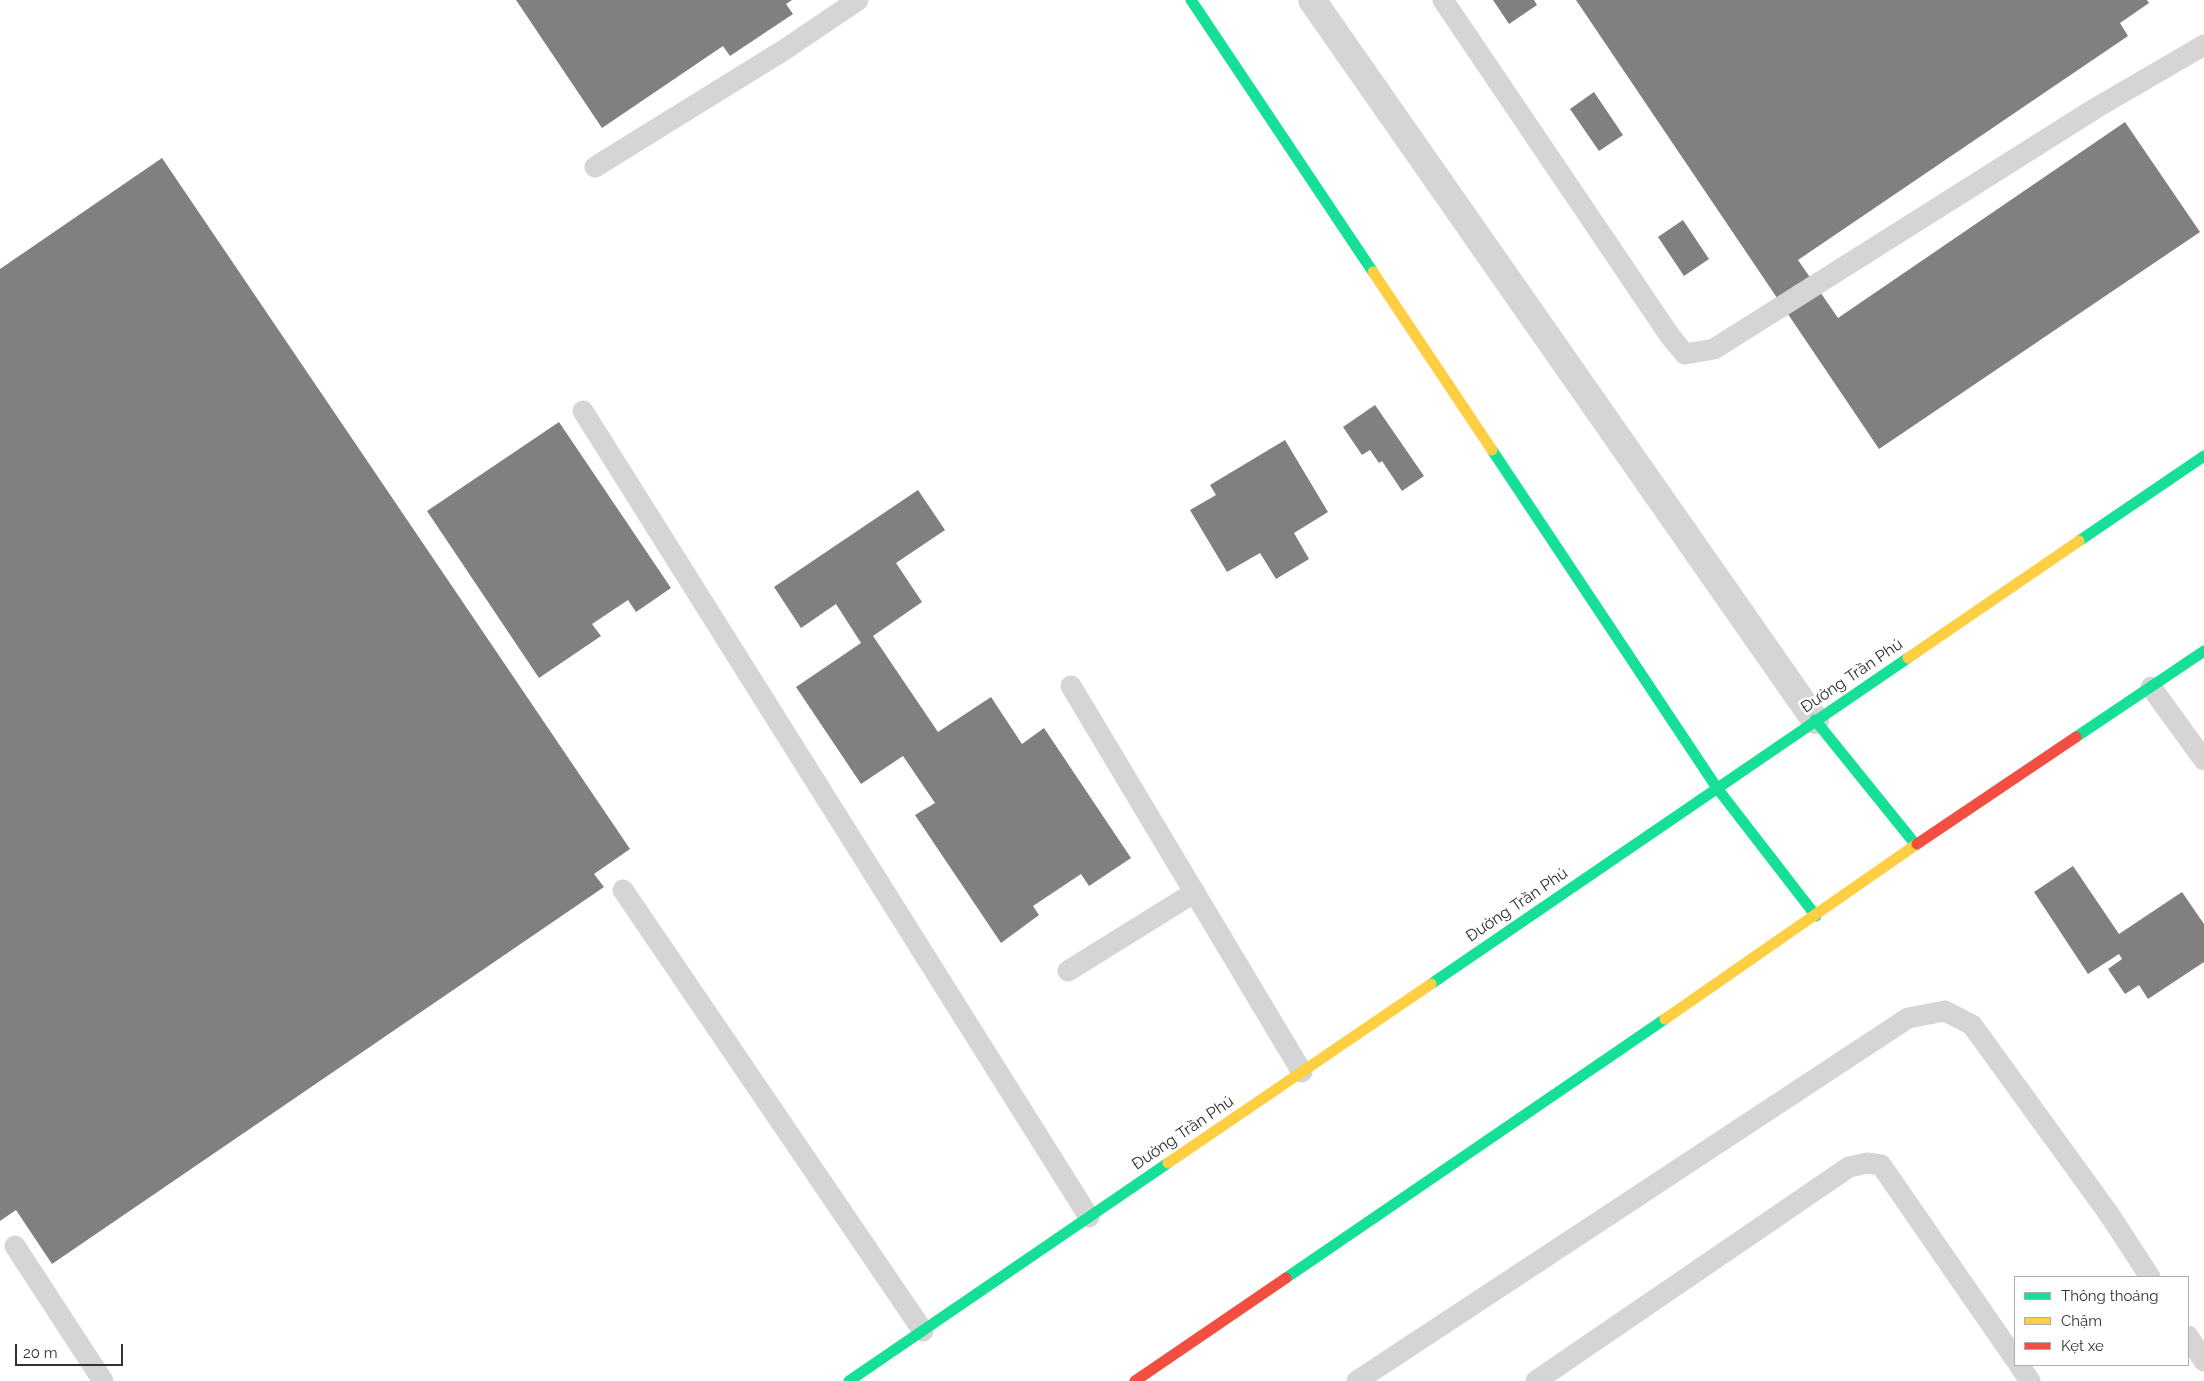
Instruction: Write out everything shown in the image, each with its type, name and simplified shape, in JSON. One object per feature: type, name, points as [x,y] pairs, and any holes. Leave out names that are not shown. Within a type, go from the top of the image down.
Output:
[{"type":"main road","points":[[1191,0],[1717,788],[1816,916]]},
{"type":"main road","name":"Đường Trần Phú","points":[[849,1381],[2204,456]]},
{"type":"main road","points":[[1135,1381],[1816,916],[1916,845],[2204,651]]},
{"type":"main road","points":[[1815,720],[1916,845]]},
{"type":"street","points":[[1312,0],[1815,720]]},
{"type":"lane","points":[[595,167],[784,50],[858,0]]},
{"type":"lane","points":[[1443,0],[1670,336],[1685,354],[1714,349],[2096,108],[2204,45]]},
{"type":"lane","points":[[583,411],[1089,1217]]},
{"type":"lane","points":[[1070,686],[1196,892],[1302,1072]]},
{"type":"lane","points":[[2151,687],[2204,760]]},
{"type":"lane","points":[[623,890],[923,1331]]},
{"type":"lane","points":[[1068,971],[1196,892]]},
{"type":"lane","points":[[1357,1381],[1908,1018],[1945,1011],[1972,1025],[2109,1214],[2149,1276]]},
{"type":"lane","points":[[1536,1381],[1849,1167],[1867,1163],[1881,1165],[2014,1358]]},
{"type":"lane","points":[[15,1246],[103,1381]]},
{"type":"lane","points":[[2189,1338],[2204,1361]]},
{"type":"lane","points":[[2020,1366],[2030,1381]]},
{"type":"building","points":[[516,0],[792,0],[786,4],[793,14],[730,56],[723,46],[602,128]]},
{"type":"building","points":[[1493,0],[1534,0],[1537,5],[1509,24]]},
{"type":"building","points":[[1576,0],[2147,0],[2149,3],[2120,23],[2128,36],[1798,260],[1838,318],[2125,122],[2200,232],[1879,449]]},
{"type":"building","points":[[1594,92],[1623,135],[1599,151],[1570,109]]},
{"type":"building","points":[[162,158],[630,849],[594,874],[604,887],[52,1264],[16,1210],[0,1221],[0,269]]},
{"type":"building","points":[[1683,220],[1709,259],[1684,276],[1658,237]]},
{"type":"building","points":[[1375,405],[1424,476],[1402,491],[1382,461],[1379,463],[1370,450],[1362,455],[1343,427]]},
{"type":"building","points":[[559,422],[671,588],[636,612],[628,600],[592,624],[601,636],[539,678],[427,511]]},
{"type":"building","points":[[1285,440],[1328,512],[1294,533],[1309,559],[1276,579],[1260,553],[1227,572],[1190,510],[1216,495],[1210,485]]},
{"type":"building","points":[[918,490],[945,530],[896,563],[922,602],[873,636],[938,732],[991,697],[1022,744],[1044,728],[1131,858],[1089,886],[1081,874],[1033,906],[1039,915],[1001,943],[915,815],[935,803],[903,756],[861,784],[796,687],[861,643],[836,604],[801,628],[774,587]]},
{"type":"building","points":[[2073,866],[2119,934],[2182,892],[2204,924],[2204,962],[2148,999],[2139,985],[2125,994],[2108,969],[2122,959],[2119,954],[2088,974],[2034,892]]},
{"type":"traffic: fast","points":[[1191,0],[1373,272]]},
{"type":"traffic: fast","points":[[1492,450],[1717,788],[1816,916]]},
{"type":"traffic: fast","points":[[2079,541],[2204,456]]},
{"type":"traffic: fast","points":[[2076,737],[2204,651]]},
{"type":"traffic: fast","points":[[1431,984],[1908,658]]},
{"type":"traffic: fast","points":[[1815,720],[1916,845]]},
{"type":"traffic: fast","points":[[1286,1278],[1665,1019]]},
{"type":"traffic: fast","points":[[849,1381],[1168,1163]]},
{"type":"traffic: slow","points":[[1373,272],[1492,450]]},
{"type":"traffic: slow","points":[[1908,658],[2079,541]]},
{"type":"traffic: slow","points":[[1665,1019],[1917,844]]},
{"type":"traffic: slow","points":[[1168,1163],[1431,984]]},
{"type":"traffic: jam","points":[[1917,844],[2076,737]]},
{"type":"traffic: jam","points":[[1135,1381],[1286,1278]]}]
